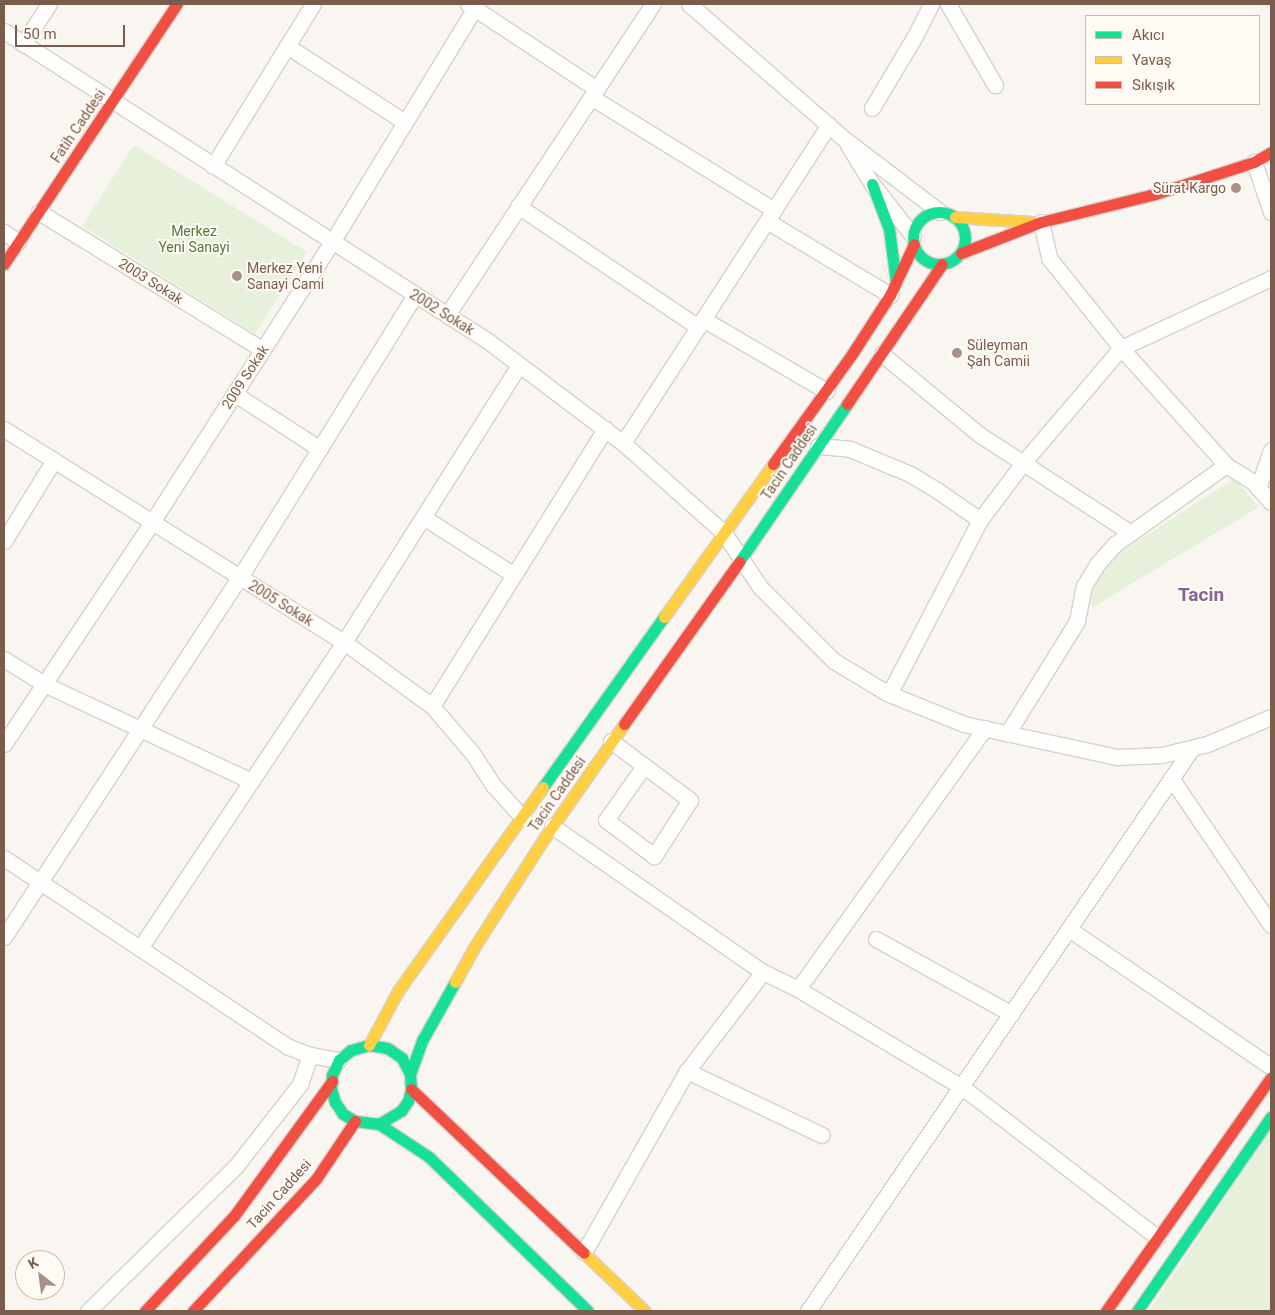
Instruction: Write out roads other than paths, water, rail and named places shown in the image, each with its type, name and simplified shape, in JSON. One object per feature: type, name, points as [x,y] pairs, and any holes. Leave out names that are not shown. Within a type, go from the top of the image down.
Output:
[{"type":"main road","name":"Fatih Caddesi","points":[[4,264],[177,4]]},
{"type":"main road","points":[[1041,222],[954,217],[940,212],[932,213],[919,222],[913,240],[921,257],[927,261],[942,264],[949,262],[961,252],[1041,222],[1155,194],[1254,162],[1271,152]]},
{"type":"main road","points":[[872,184],[889,229],[893,289]]},
{"type":"main road","points":[[954,217],[964,230],[964,246],[961,252]]},
{"type":"main road","name":"Tacin Caddesi","points":[[369,1045],[398,991],[826,391],[893,289],[913,240]]},
{"type":"main road","name":"Tacin Caddesi","points":[[380,1124],[401,1111],[408,1101],[411,1089],[410,1074],[423,1039],[473,949],[552,826],[697,618],[742,558],[942,264]]},
{"type":"main road","points":[[410,1074],[402,1058],[387,1048],[369,1045],[351,1050],[339,1060],[332,1081],[335,1102],[343,1114],[355,1121],[380,1124],[429,1157],[588,1311]]},
{"type":"main road","points":[[1106,1311],[1271,1077]]},
{"type":"main road","name":"Tacin Caddesi","points":[[145,1311],[234,1216],[332,1081]]},
{"type":"main road","points":[[411,1089],[645,1311]]},
{"type":"main road","points":[[1137,1311],[1271,1117]]},
{"type":"main road","name":"Tacin Caddesi","points":[[193,1311],[316,1178],[355,1121]]},
{"type":"street","points":[[24,44],[49,4]]},
{"type":"street","points":[[212,166],[313,4]]},
{"type":"street","points":[[446,315],[653,4]]},
{"type":"street","points":[[690,4],[844,138],[940,212]]},
{"type":"street","points":[[872,108],[931,4]]},
{"type":"street","points":[[948,4],[995,85]]},
{"type":"street","points":[[473,5],[594,93],[770,215],[893,289]]},
{"type":"street","name":"2009 Sokak","points":[[4,744],[152,522],[332,242],[473,5]]},
{"type":"street","name":"2002 Sokak","points":[[4,31],[446,315],[519,365],[605,429],[724,533],[760,587],[834,662],[889,694],[964,724],[1117,757],[1162,755],[1208,744],[1271,717]]},
{"type":"street","points":[[287,46],[405,122]]},
{"type":"street","points":[[623,443],[829,125]]},
{"type":"street","points":[[844,138],[872,184],[913,240]]},
{"type":"street","points":[[1254,162],[1271,212]]},
{"type":"street","points":[[518,206],[701,323],[826,391]]},
{"type":"street","name":"2003 Sokak","points":[[39,212],[263,350]]},
{"type":"street","points":[[1041,222],[1049,258],[1121,348],[1226,466],[1253,482],[1271,502]]},
{"type":"street","points":[[4,232],[18,242]]},
{"type":"street","points":[[889,694],[980,520],[1023,463],[1121,348],[1271,278]]},
{"type":"street","points":[[4,937],[240,577],[415,295]]},
{"type":"street","points":[[882,354],[980,435],[1131,533]]},
{"type":"street","points":[[140,948],[344,642],[519,365]]},
{"type":"street","points":[[235,394],[320,449]]},
{"type":"street","name":"2005 Sokak","points":[[4,429],[344,642],[432,706],[473,754],[493,785],[523,818]]},
{"type":"street","points":[[432,706],[605,429]]},
{"type":"street","points":[[818,446],[850,449],[910,474],[938,490],[980,520]]},
{"type":"street","points":[[1258,488],[1271,450]]},
{"type":"street","points":[[4,541],[54,460]]},
{"type":"street","points":[[1007,734],[1077,621],[1084,586],[1097,564],[1115,544],[1226,466]]},
{"type":"street","points":[[423,517],[514,575]]},
{"type":"street","points":[[4,659],[44,684],[251,781]]},
{"type":"street","points":[[798,989],[984,728]]},
{"type":"street","points":[[612,741],[690,800],[654,856],[606,820],[644,766]]},
{"type":"street","points":[[808,1311],[1192,748]]},
{"type":"street","points":[[1172,778],[1271,925]]},
{"type":"street","points":[[552,826],[763,972],[798,989],[962,1087],[1157,1237]]},
{"type":"street","points":[[4,858],[289,1047],[310,1055],[339,1060]]},
{"type":"street","points":[[1069,929],[1271,1067]]},
{"type":"street","points":[[876,939],[1012,1014]]},
{"type":"street","points":[[584,1252],[687,1071],[763,972]]},
{"type":"street","points":[[88,1311],[236,1166],[300,1084],[310,1055]]},
{"type":"street","points":[[687,1071],[822,1135]]},
{"type":"place","name":"Sürat Kargo","points":[[1236,188]]},
{"type":"place","name":"Merkez Yeni Sanayi Cami","points":[[237,276]]},
{"type":"place","name":"Süleyman Şah Camii","points":[[957,353]]},
{"type":"district","name":"Tacin","points":[[1201,595]]},
{"type":"park label","name":"Merkez Yeni Sanayi","points":[[194,240]]}]
